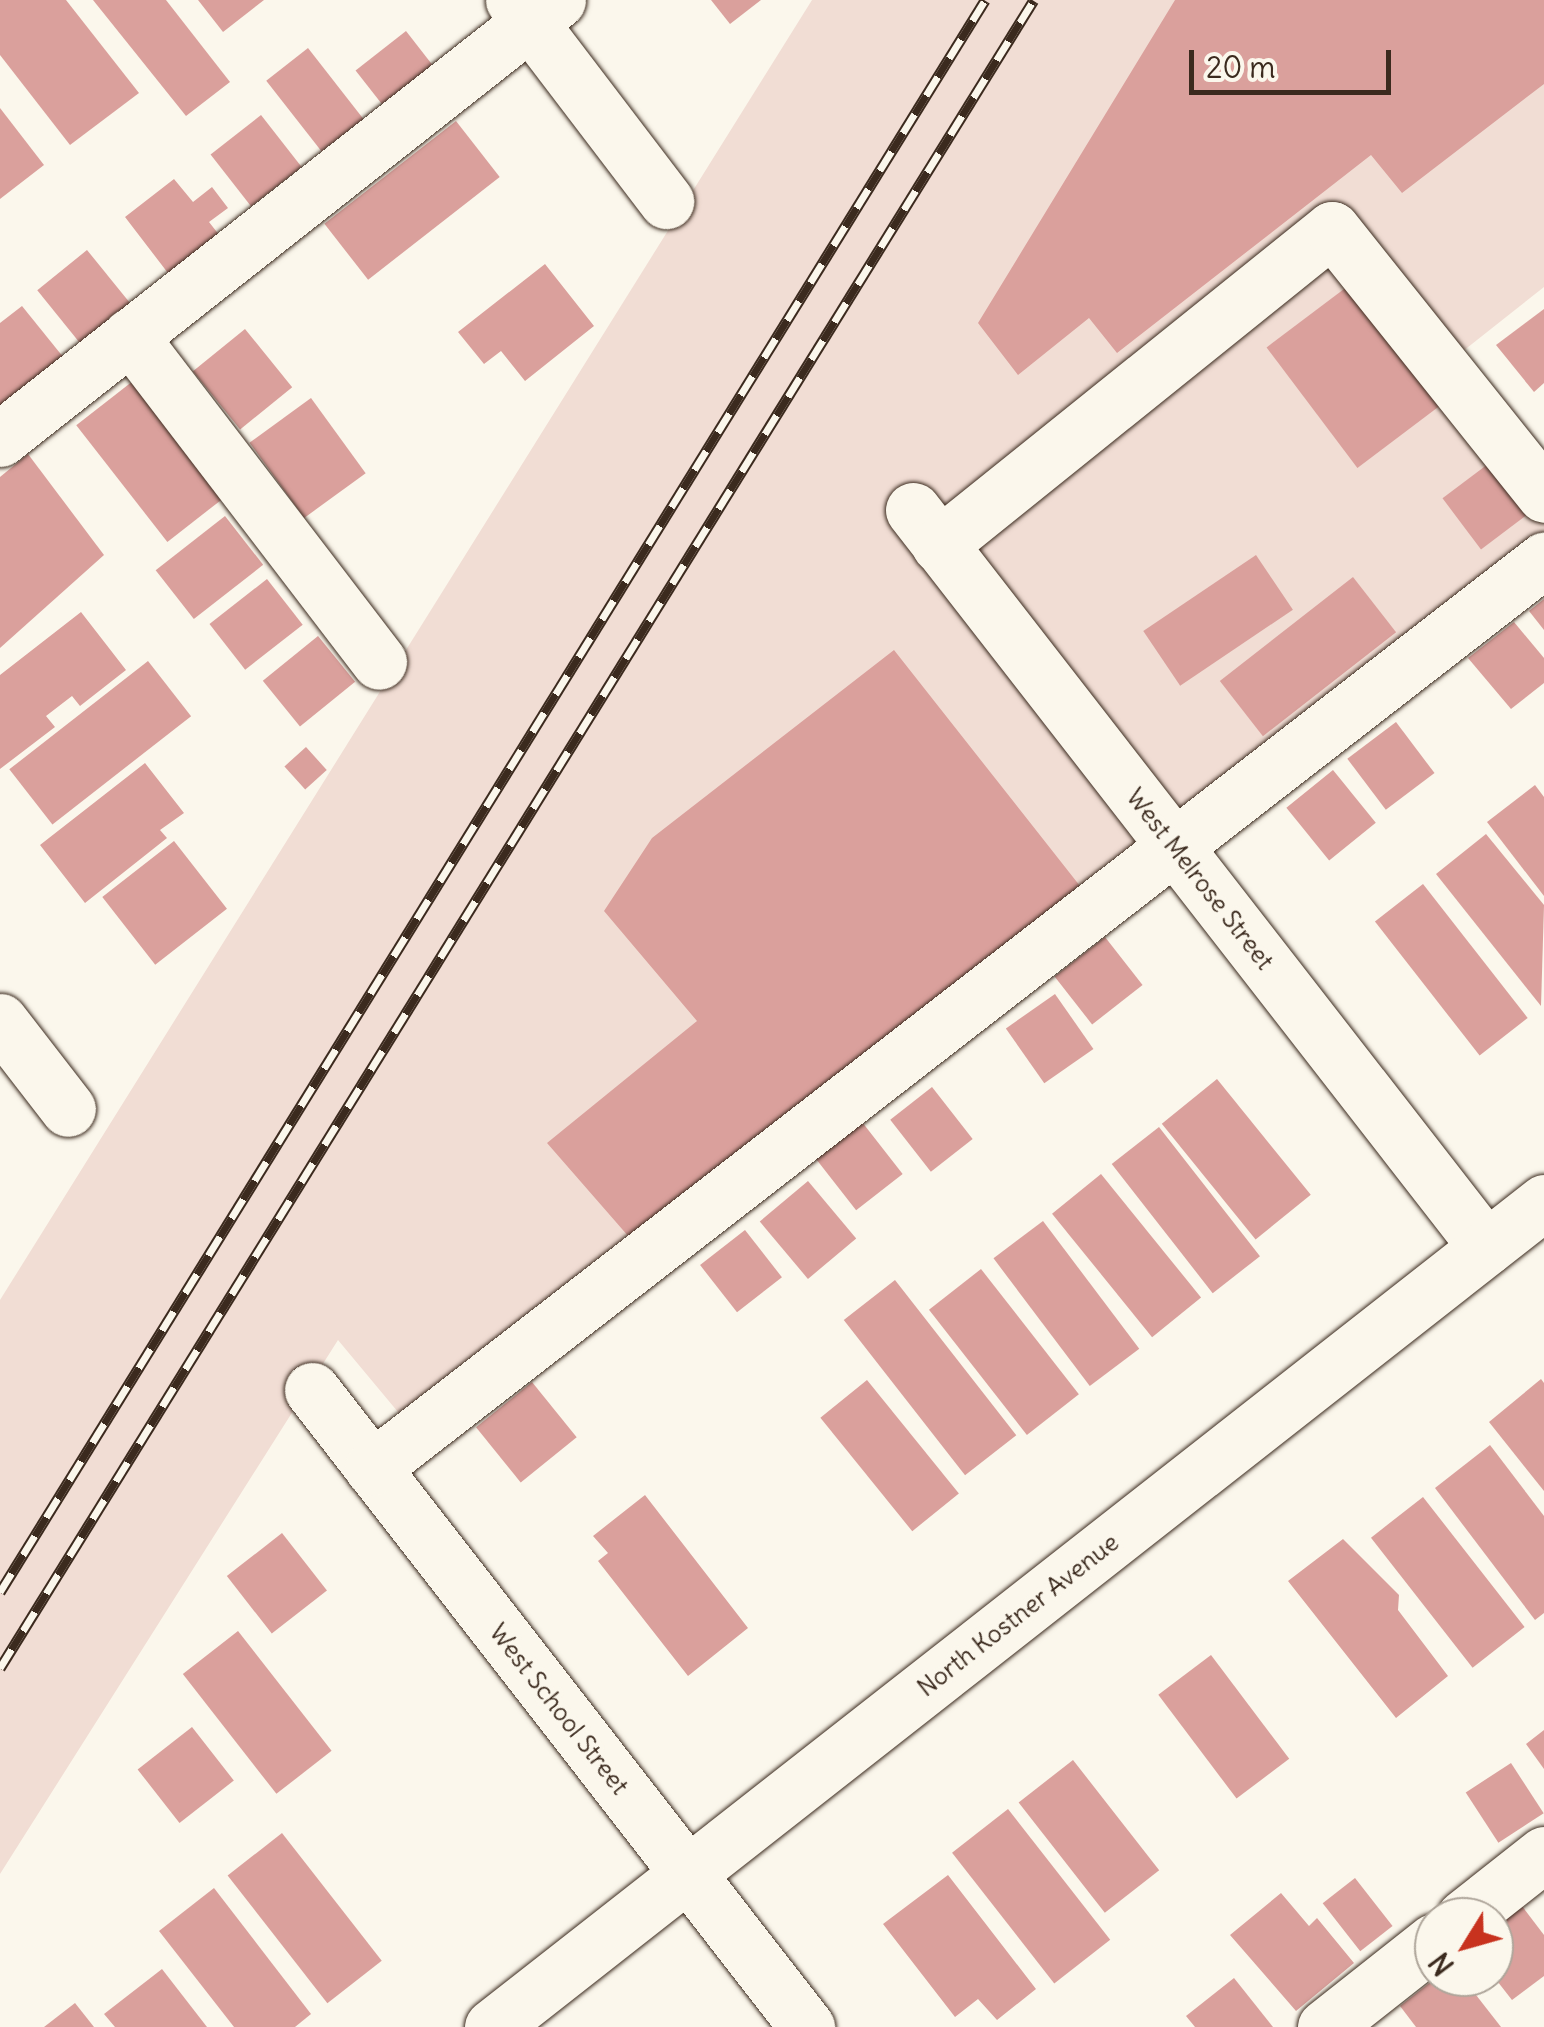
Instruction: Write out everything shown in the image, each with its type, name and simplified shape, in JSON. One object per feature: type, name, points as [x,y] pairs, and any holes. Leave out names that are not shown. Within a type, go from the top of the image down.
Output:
[{"type":"street","points":[[0,439],[534,8],[666,201]]},
{"type":"street","name":"West Melrose Street","points":[[1486,1247],[926,528],[1332,229],[1544,495]]},
{"type":"street","points":[[130,336],[378,662]]},
{"type":"street","points":[[372,1468],[1544,560]]},
{"type":"street","points":[[0,1021],[68,1108]]},
{"type":"street","name":"North Kostner Avenue","points":[[492,2027],[1544,1202]]},
{"type":"street","name":"West School Street","points":[[312,1390],[807,2027]]},
{"type":"street","points":[[1489,1897],[1544,1854]]},
{"type":"street","points":[[1325,2027],[1414,1957]]},
{"type":"shaded area","points":[[812,0],[1544,0],[1544,287],[1434,374],[1544,517],[1544,539],[408,1424],[338,1340],[0,1874],[0,1300]]},
{"type":"building","points":[[0,0],[66,0],[139,93],[70,145],[0,55]]},
{"type":"building","points":[[93,0],[166,0],[230,82],[186,116]]},
{"type":"building","points":[[198,0],[264,0],[223,32]]},
{"type":"building","points":[[711,0],[761,0],[730,24]]},
{"type":"building","points":[[1175,0],[1544,0],[1544,84],[1402,193],[1371,155],[1117,353],[1089,318],[1018,375],[978,323]]},
{"type":"building","points":[[406,31],[432,65],[382,104],[356,70]]},
{"type":"building","points":[[308,48],[363,119],[322,152],[266,81]]},
{"type":"building","points":[[0,108],[44,165],[0,199]]},
{"type":"building","points":[[261,115],[302,167],[251,206],[211,154]]},
{"type":"building","points":[[456,121],[500,177],[368,280],[324,224]]},
{"type":"building","points":[[174,179],[193,202],[212,187],[228,208],[209,222],[220,236],[171,277],[125,217]]},
{"type":"building","points":[[87,250],[130,304],[81,344],[37,290]]},
{"type":"building","points":[[545,264],[594,326],[525,381],[501,351],[484,364],[458,332]]},
{"type":"building","points":[[1352,283],[1443,404],[1357,468],[1267,347]]},
{"type":"building","points":[[22,306],[68,363],[0,415],[0,323]]},
{"type":"building","points":[[1544,309],[1544,383],[1534,392],[1496,345]]},
{"type":"building","points":[[245,329],[292,387],[240,429],[193,371]]},
{"type":"building","points":[[133,381],[224,498],[167,542],[76,425]]},
{"type":"building","points":[[311,398],[366,473],[304,518],[250,443]]},
{"type":"building","points":[[28,454],[104,555],[0,648],[0,477]]},
{"type":"building","points":[[1492,461],[1531,512],[1481,549],[1442,498]]},
{"type":"building","points":[[225,516],[263,565],[194,619],[156,570]]},
{"type":"building","points":[[1256,555],[1293,610],[1180,686],[1143,631]]},
{"type":"building","points":[[1353,577],[1396,632],[1263,736],[1220,681]]},
{"type":"building","points":[[267,579],[303,625],[245,670],[209,624]]},
{"type":"building","points":[[1544,599],[1544,630],[1529,611]]},
{"type":"building","points":[[81,612],[126,670],[80,706],[72,696],[46,716],[55,727],[0,769],[0,675]]},
{"type":"building","points":[[1514,622],[1544,658],[1544,683],[1511,709],[1468,658]]},
{"type":"building","points":[[318,636],[355,682],[300,727],[263,681]]},
{"type":"building","points":[[894,650],[1080,886],[629,1237],[547,1143],[697,1021],[604,911],[652,838]]},
{"type":"building","points":[[148,661],[191,716],[52,825],[9,769]]},
{"type":"building","points":[[1396,722],[1435,773],[1386,810],[1347,759]]},
{"type":"building","points":[[306,747],[327,770],[305,789],[284,766]]},
{"type":"building","points":[[145,763],[184,813],[160,830],[167,838],[85,903],[40,845]]},
{"type":"building","points":[[1333,770],[1376,823],[1329,861],[1286,808]]},
{"type":"building","points":[[1535,785],[1544,797],[1544,896],[1487,822]]},
{"type":"building","points":[[1486,834],[1544,905],[1541,1006],[1436,874]]},
{"type":"building","points":[[174,841],[227,909],[155,965],[102,897]]},
{"type":"building","points":[[1423,884],[1528,1018],[1480,1056],[1375,922]]},
{"type":"building","points":[[1105,937],[1143,985],[1092,1024],[1055,976]]},
{"type":"building","points":[[1055,994],[1093,1049],[1044,1083],[1006,1028]]},
{"type":"building","points":[[1217,1079],[1311,1195],[1256,1239],[1162,1124]]},
{"type":"building","points":[[932,1087],[973,1139],[931,1172],[890,1120]]},
{"type":"building","points":[[862,1122],[903,1174],[856,1210],[816,1158]]},
{"type":"building","points":[[1159,1127],[1260,1256],[1213,1293],[1112,1164]]},
{"type":"building","points":[[1101,1174],[1201,1298],[1152,1337],[1052,1214]]},
{"type":"building","points":[[808,1181],[856,1238],[808,1279],[760,1221]]},
{"type":"building","points":[[1043,1221],[1139,1349],[1090,1386],[993,1258]]},
{"type":"building","points":[[745,1230],[782,1277],[737,1312],[700,1265]]},
{"type":"building","points":[[981,1269],[1079,1394],[1027,1435],[929,1310]]},
{"type":"building","points":[[895,1280],[1016,1435],[965,1475],[844,1320]]},
{"type":"building","points":[[1541,1379],[1544,1383],[1544,1491],[1489,1422]]},
{"type":"building","points":[[867,1380],[959,1493],[912,1531],[820,1418]]},
{"type":"building","points":[[532,1382],[577,1437],[521,1482],[476,1427]]},
{"type":"building","points":[[1490,1445],[1544,1516],[1544,1613],[1535,1620],[1435,1488]]},
{"type":"building","points":[[645,1495],[748,1628],[688,1676],[598,1561],[608,1553],[593,1536]]},
{"type":"building","points":[[1423,1497],[1525,1627],[1473,1668],[1371,1538]]},
{"type":"building","points":[[282,1533],[327,1591],[272,1634],[227,1576]]},
{"type":"building","points":[[1343,1539],[1399,1595],[1398,1610],[1448,1676],[1396,1718],[1288,1581]]},
{"type":"building","points":[[238,1631],[332,1751],[276,1794],[183,1674]]},
{"type":"building","points":[[1211,1655],[1289,1759],[1237,1799],[1158,1695]]},
{"type":"building","points":[[192,1727],[234,1781],[179,1823],[138,1769]]},
{"type":"building","points":[[1544,1730],[1544,1769],[1526,1744]]},
{"type":"building","points":[[1073,1760],[1159,1870],[1105,1913],[1019,1802]]},
{"type":"building","points":[[1511,1763],[1544,1813],[1498,1843],[1466,1792]]},
{"type":"building","points":[[1008,1809],[1110,1940],[1054,1984],[952,1853]]},
{"type":"building","points":[[282,1833],[382,1961],[327,2003],[228,1875]]},
{"type":"building","points":[[948,1875],[1036,1989],[997,2020],[978,1999],[955,2017],[883,1924]]},
{"type":"building","points":[[1355,1878],[1393,1926],[1360,1951],[1323,1903]]},
{"type":"building","points":[[214,1888],[311,2014],[295,2027],[234,2027],[159,1931]]},
{"type":"building","points":[[1281,1893],[1309,1926],[1317,1918],[1354,1963],[1296,2011],[1230,1935]]},
{"type":"building","points":[[1522,1906],[1544,1935],[1544,1976],[1512,2000],[1510,1997],[1514,1997],[1514,1912]]},
{"type":"building","points":[[162,1969],[207,2027],[115,2027],[104,2014]]},
{"type":"building","points":[[1234,1978],[1273,2027],[1195,2027],[1186,2016]]},
{"type":"building","points":[[1414,1995],[1478,1997],[1501,2027],[1416,2027],[1400,2006]]},
{"type":"building","points":[[75,2003],[94,2027],[44,2027]]},
{"type":"railway","points":[[0,1592],[985,0]]},
{"type":"railway","points":[[0,1668],[1034,0]]}]
